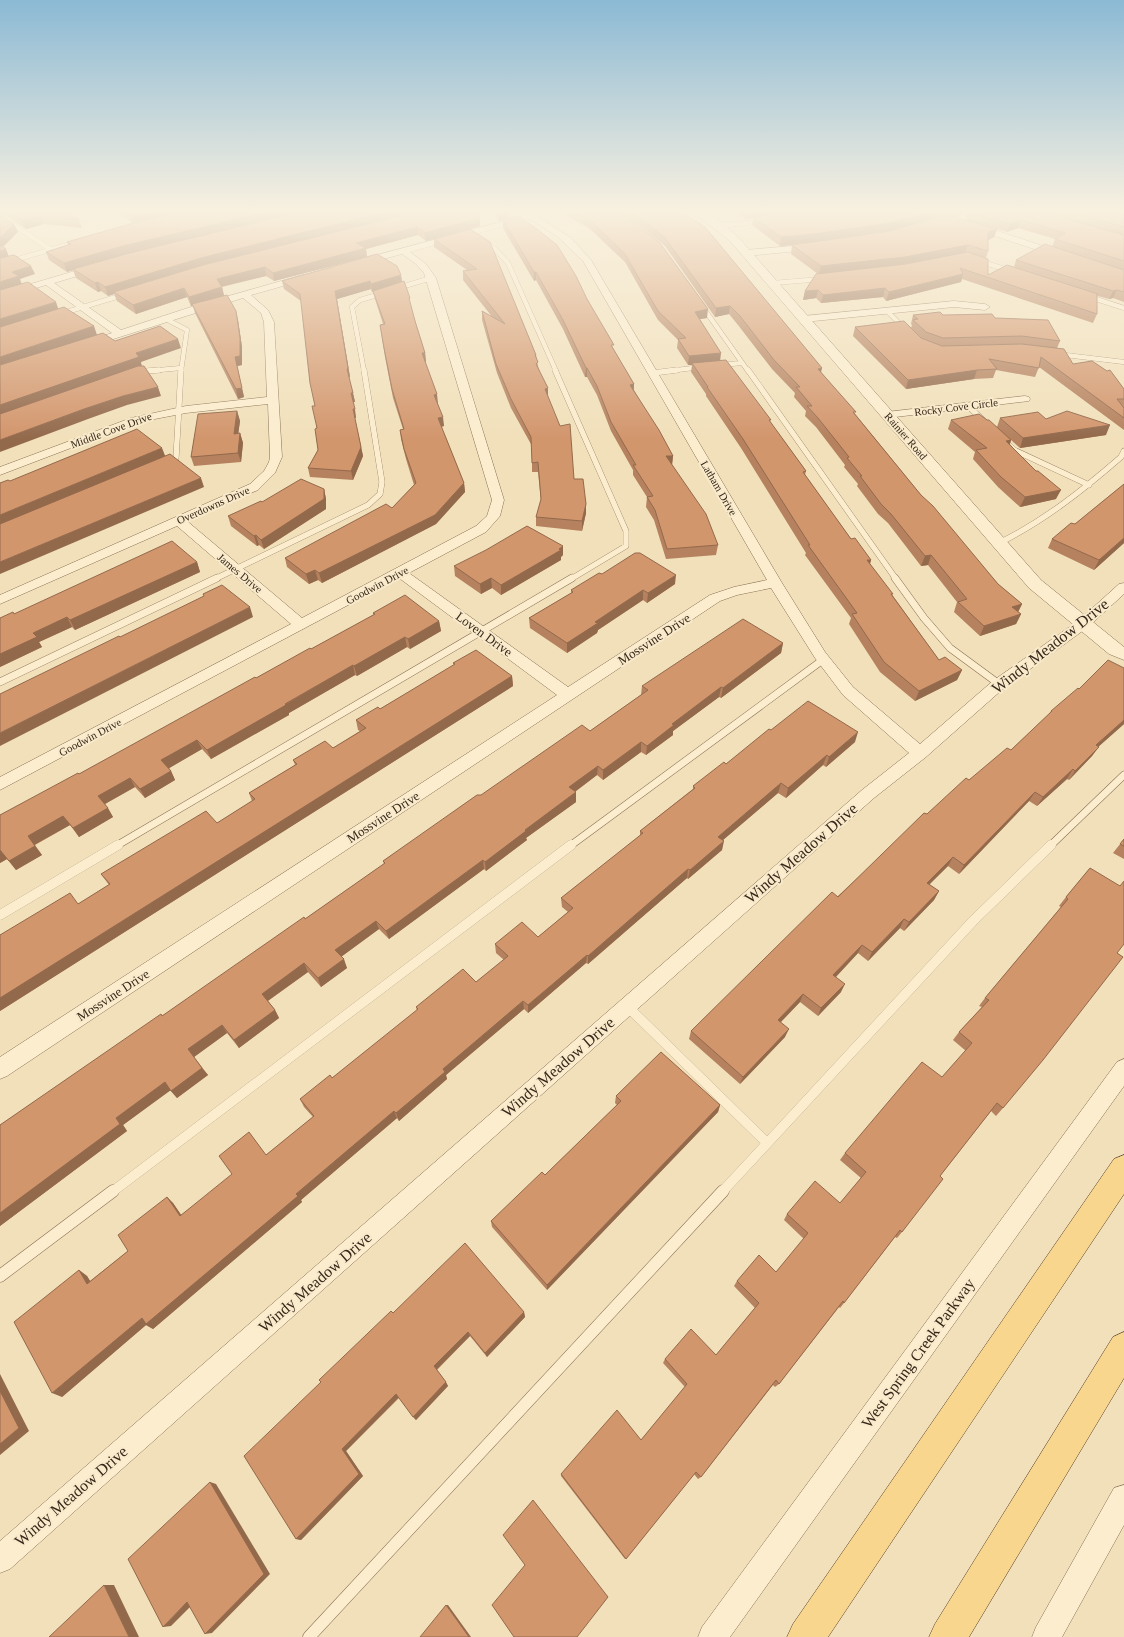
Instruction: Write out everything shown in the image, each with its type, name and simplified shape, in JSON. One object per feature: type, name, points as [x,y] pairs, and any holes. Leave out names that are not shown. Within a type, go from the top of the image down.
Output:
[{"type":"main road","points":[[806,1637],[1124,1169]]},
{"type":"main road","points":[[948,1637],[1124,1348]]},
{"type":"street","points":[[0,296],[32,286]]},
{"type":"street","points":[[52,286],[119,333]]},
{"type":"street","points":[[82,346],[164,318],[271,286]]},
{"type":"street","name":"Goodwin Drive","points":[[0,784],[401,573],[481,529],[487,524],[496,513],[498,500],[434,286]]},
{"type":"street","name":"Latham Drive","points":[[602,286],[775,583],[824,659],[848,691],[920,753]]},
{"type":"street","name":"Rainier Road","points":[[776,286],[1034,584],[1115,650],[1124,654]]},
{"type":"street","name":"Overdowns Drive","points":[[0,600],[254,487],[268,475],[275,464],[276,457],[269,322],[265,312],[244,294]]},
{"type":"street","points":[[804,319],[954,304],[984,307]]},
{"type":"street","name":"Rocky Cove Circle","points":[[887,415],[1025,399]]},
{"type":"street","name":"Middle Cove Drive","points":[[0,471],[135,420],[156,414],[273,400]]},
{"type":"street","name":"James Drive","points":[[178,521],[301,625]]},
{"type":"street","name":"Loven Drive","points":[[401,573],[568,695]]},
{"type":"street","name":"Mossvine Drive","points":[[0,1070],[715,598],[734,591],[775,583]]},
{"type":"street","name":"Windy Meadow Drive","points":[[0,1559],[868,794],[920,753],[999,684],[1083,624],[1124,587]]},
{"type":"street","name":"West Spring Creek Parkway","points":[[712,1637],[1124,1070]]},
{"type":"street","points":[[1046,1637],[1124,1498]]},
{"type":"lane","points":[[0,682],[368,505],[380,494],[382,482],[369,398],[352,307],[360,300],[404,286]]},
{"type":"lane","points":[[0,914],[626,546],[626,532],[518,286]]},
{"type":"lane","points":[[52,316],[135,291]]},
{"type":"lane","points":[[1085,295],[1124,308]]},
{"type":"lane","points":[[696,298],[924,618],[950,648],[999,684]]},
{"type":"lane","points":[[887,311],[910,333]]},
{"type":"lane","points":[[161,464],[176,458],[180,410],[181,368],[187,330],[164,318]]},
{"type":"lane","points":[[1049,353],[1124,362]]},
{"type":"lane","points":[[712,366],[742,363]]},
{"type":"lane","points":[[653,373],[705,367]]},
{"type":"lane","points":[[133,373],[140,371],[181,368]]},
{"type":"lane","points":[[967,405],[988,425]]},
{"type":"lane","points":[[1004,440],[1014,450],[1089,485]]},
{"type":"lane","points":[[999,543],[1026,530],[1089,485],[1121,457],[1124,451]]},
{"type":"lane","points":[[0,1276],[621,807],[824,659]]},
{"type":"lane","points":[[309,1637],[974,921],[1124,775]]},
{"type":"lane","points":[[627,1006],[767,1143]]},
{"type":"building","points":[[13,286],[34,286],[56,302],[0,319],[0,290]]},
{"type":"building","points":[[132,286],[222,287],[189,297],[184,288],[133,305],[114,292]]},
{"type":"building","points":[[289,286],[351,286],[335,291],[347,369],[353,393],[351,393],[355,409],[353,409],[361,447],[351,471],[308,468],[318,450],[315,429],[317,428],[312,406],[315,406],[310,383],[300,294]]},
{"type":"building","points":[[387,286],[406,286],[425,353],[422,353],[437,394],[434,395],[443,417],[438,418],[464,483],[435,515],[319,573],[315,570],[306,574],[285,558],[386,504],[392,508],[416,483],[404,449],[400,430],[404,429],[392,389],[384,348],[380,325],[385,324],[373,291]]},
{"type":"building","points":[[475,286],[508,286],[536,355],[538,362],[536,364],[548,388],[545,389],[560,426],[570,424],[574,479],[583,479],[586,504],[582,521],[536,517],[541,499],[538,462],[532,463],[531,437],[511,399],[496,364],[482,311],[505,324]]},
{"type":"building","points":[[544,286],[581,286],[614,345],[611,345],[634,384],[630,385],[659,430],[673,456],[666,456],[706,514],[718,545],[667,549],[655,510],[647,497],[653,496],[633,465],[636,465],[611,422],[597,386],[586,368],[563,320]]},
{"type":"building","points":[[644,286],[692,286],[708,309],[695,312],[721,353],[689,356],[678,339],[686,338],[658,311]]},
{"type":"building","points":[[700,286],[754,286],[822,368],[818,369],[856,412],[853,412],[921,495],[933,506],[998,584],[1022,604],[1012,607],[1021,614],[984,626],[958,602],[967,599],[931,555],[925,556],[881,504],[860,476],[862,476],[847,458],[849,457],[807,406],[812,406],[796,387],[800,387],[774,360],[740,316],[730,306],[716,308]]},
{"type":"building","points":[[808,286],[912,286],[889,292],[885,288],[823,295],[818,290],[805,291]]},
{"type":"building","points":[[1015,286],[1074,286],[1098,294],[1097,314]]},
{"type":"building","points":[[1099,286],[1124,286],[1124,292],[1117,290],[1113,291]]},
{"type":"building","points":[[227,295],[236,311],[240,338],[240,356],[235,357],[242,388],[236,389],[192,304]]},
{"type":"building","points":[[64,307],[94,326],[0,357],[0,327]]},
{"type":"building","points":[[940,312],[943,315],[992,314],[995,318],[1048,320],[1060,341],[1022,336],[943,338],[926,332],[913,320],[918,319],[913,315]]},
{"type":"building","points":[[904,321],[921,338],[942,346],[1022,344],[1064,349],[1073,364],[1092,361],[1107,371],[1110,370],[1124,389],[1124,399],[1117,399],[1124,408],[1124,418],[1041,357],[1039,368],[989,359],[997,369],[977,370],[908,380],[855,327]]},
{"type":"building","points":[[160,326],[178,339],[136,353],[139,357],[0,405],[0,365],[103,333],[115,341]]},
{"type":"building","points":[[726,360],[771,420],[769,420],[806,471],[803,472],[851,539],[855,538],[871,560],[867,560],[893,594],[891,594],[939,660],[945,657],[962,670],[919,691],[884,662],[852,614],[857,613],[808,545],[810,545],[743,439],[692,363]]},
{"type":"building","points":[[138,366],[144,366],[158,387],[123,396],[84,409],[0,440],[0,414]]},
{"type":"building","points":[[237,411],[234,434],[240,433],[238,453],[191,457],[198,414]]},
{"type":"building","points":[[1067,411],[1110,425],[1023,438],[1000,418],[1038,412],[1046,419]]},
{"type":"building","points":[[979,414],[989,420],[1011,440],[1006,441],[1036,471],[1038,471],[1061,490],[1025,497],[1001,477],[976,450],[987,448],[951,420]]},
{"type":"building","points":[[137,429],[162,448],[0,515],[0,483],[8,480],[10,481]]},
{"type":"building","points":[[170,454],[201,478],[0,562],[0,524]]},
{"type":"building","points":[[301,479],[324,489],[324,499],[261,540],[228,516],[261,501],[262,502]]},
{"type":"building","points":[[1124,484],[1124,538],[1099,560],[1052,539],[1071,523],[1075,524]]},
{"type":"building","points":[[527,526],[563,546],[559,549],[561,550],[501,585],[491,578],[480,584],[454,566],[486,550]]},
{"type":"building","points":[[172,541],[197,562],[70,620],[67,617],[33,633],[37,637],[0,654],[0,618],[13,612],[14,614]]},
{"type":"building","points":[[635,553],[640,553],[676,575],[648,593],[643,590],[595,622],[598,623],[567,643],[529,618],[573,592],[571,590],[599,573],[602,574]]},
{"type":"building","points":[[222,585],[250,607],[0,733],[0,694],[204,596],[203,594]]},
{"type":"building","points":[[405,595],[439,621],[408,639],[405,637],[354,666],[353,665],[207,750],[197,740],[161,760],[171,771],[140,789],[130,778],[98,796],[108,808],[73,828],[63,816],[28,836],[35,846],[9,861],[0,850],[0,815],[78,773],[79,774],[255,677],[256,678],[310,648],[311,649],[375,614],[373,613]]},
{"type":"building","points":[[743,619],[783,643],[672,724],[674,725],[647,746],[641,742],[603,770],[598,766],[569,787],[576,792],[485,862],[483,860],[386,931],[376,921],[335,950],[344,959],[318,978],[304,963],[262,994],[275,1010],[234,1040],[222,1025],[188,1049],[202,1068],[171,1091],[165,1082],[116,1118],[120,1124],[0,1213],[0,1125],[161,1014],[162,1016],[304,917],[305,919],[385,863],[383,861],[477,795],[481,795],[582,725],[590,731],[648,690],[642,686]]},
{"type":"building","points":[[476,650],[512,676],[0,998],[0,935],[70,893],[78,904],[110,884],[101,874],[206,811],[217,823],[255,799],[249,793],[297,764],[293,760],[325,741],[333,748],[366,728],[356,720],[378,707],[380,709]]},
{"type":"building","points":[[1108,660],[1124,668],[1124,720],[1096,745],[1099,747],[1075,771],[1073,769],[1043,797],[1035,792],[964,865],[953,857],[927,883],[939,891],[909,922],[904,919],[872,952],[862,945],[833,975],[845,984],[821,1008],[803,994],[778,1020],[789,1029],[743,1077],[691,1031],[832,892],[838,897],[924,813],[927,814],[966,778],[969,780],[1007,748],[1011,750],[1051,711],[1078,688],[1079,689]]},
{"type":"building","points":[[808,701],[858,732],[829,757],[827,755],[788,788],[781,783],[718,837],[724,841],[690,870],[688,869],[588,956],[587,955],[528,1005],[523,1001],[443,1069],[445,1072],[396,1113],[394,1111],[296,1194],[298,1196],[146,1324],[142,1318],[52,1393],[14,1322],[79,1270],[87,1284],[128,1251],[118,1235],[167,1197],[180,1216],[232,1174],[219,1156],[249,1132],[266,1155],[314,1116],[300,1099],[330,1075],[332,1078],[418,1009],[416,1007],[463,969],[476,982],[508,956],[495,944],[522,922],[538,937],[573,908],[561,898],[643,833],[640,831],[695,788],[693,786],[724,762],[726,764],[769,729],[771,730]]},
{"type":"building","points":[[1124,839],[1124,846],[1120,844]]},
{"type":"building","points":[[1090,868],[1120,886],[1124,881],[1124,944],[1117,953],[1123,957],[1043,1060],[1003,1108],[997,1103],[940,1176],[943,1179],[902,1232],[900,1230],[779,1384],[776,1380],[701,1477],[696,1472],[626,1559],[561,1474],[617,1410],[641,1440],[687,1384],[665,1359],[691,1329],[716,1355],[759,1303],[737,1281],[759,1255],[776,1272],[808,1233],[787,1214],[815,1181],[840,1203],[866,1172],[845,1153],[922,1062],[942,1077],[972,1043],[959,1032],[989,1000],[985,998],[1068,899],[1066,897]]},
{"type":"building","points":[[661,1052],[720,1105],[547,1285],[491,1221],[542,1172],[545,1175],[621,1101],[616,1096]]},
{"type":"building","points":[[465,1243],[524,1312],[485,1353],[468,1332],[434,1366],[446,1382],[413,1417],[396,1394],[342,1449],[359,1474],[296,1539],[244,1456],[321,1382],[319,1380],[391,1311],[393,1313]]},
{"type":"building","points":[[0,1391],[19,1428],[0,1444]]},
{"type":"building","points":[[210,1482],[264,1574],[205,1634],[187,1602],[163,1627],[128,1559]]},
{"type":"building","points":[[533,1500],[608,1597],[577,1637],[514,1637],[492,1605],[525,1565],[503,1535]]},
{"type":"building","points":[[104,1585],[129,1637],[49,1637]]},
{"type":"building","points":[[446,1605],[469,1637],[420,1637]]}]
